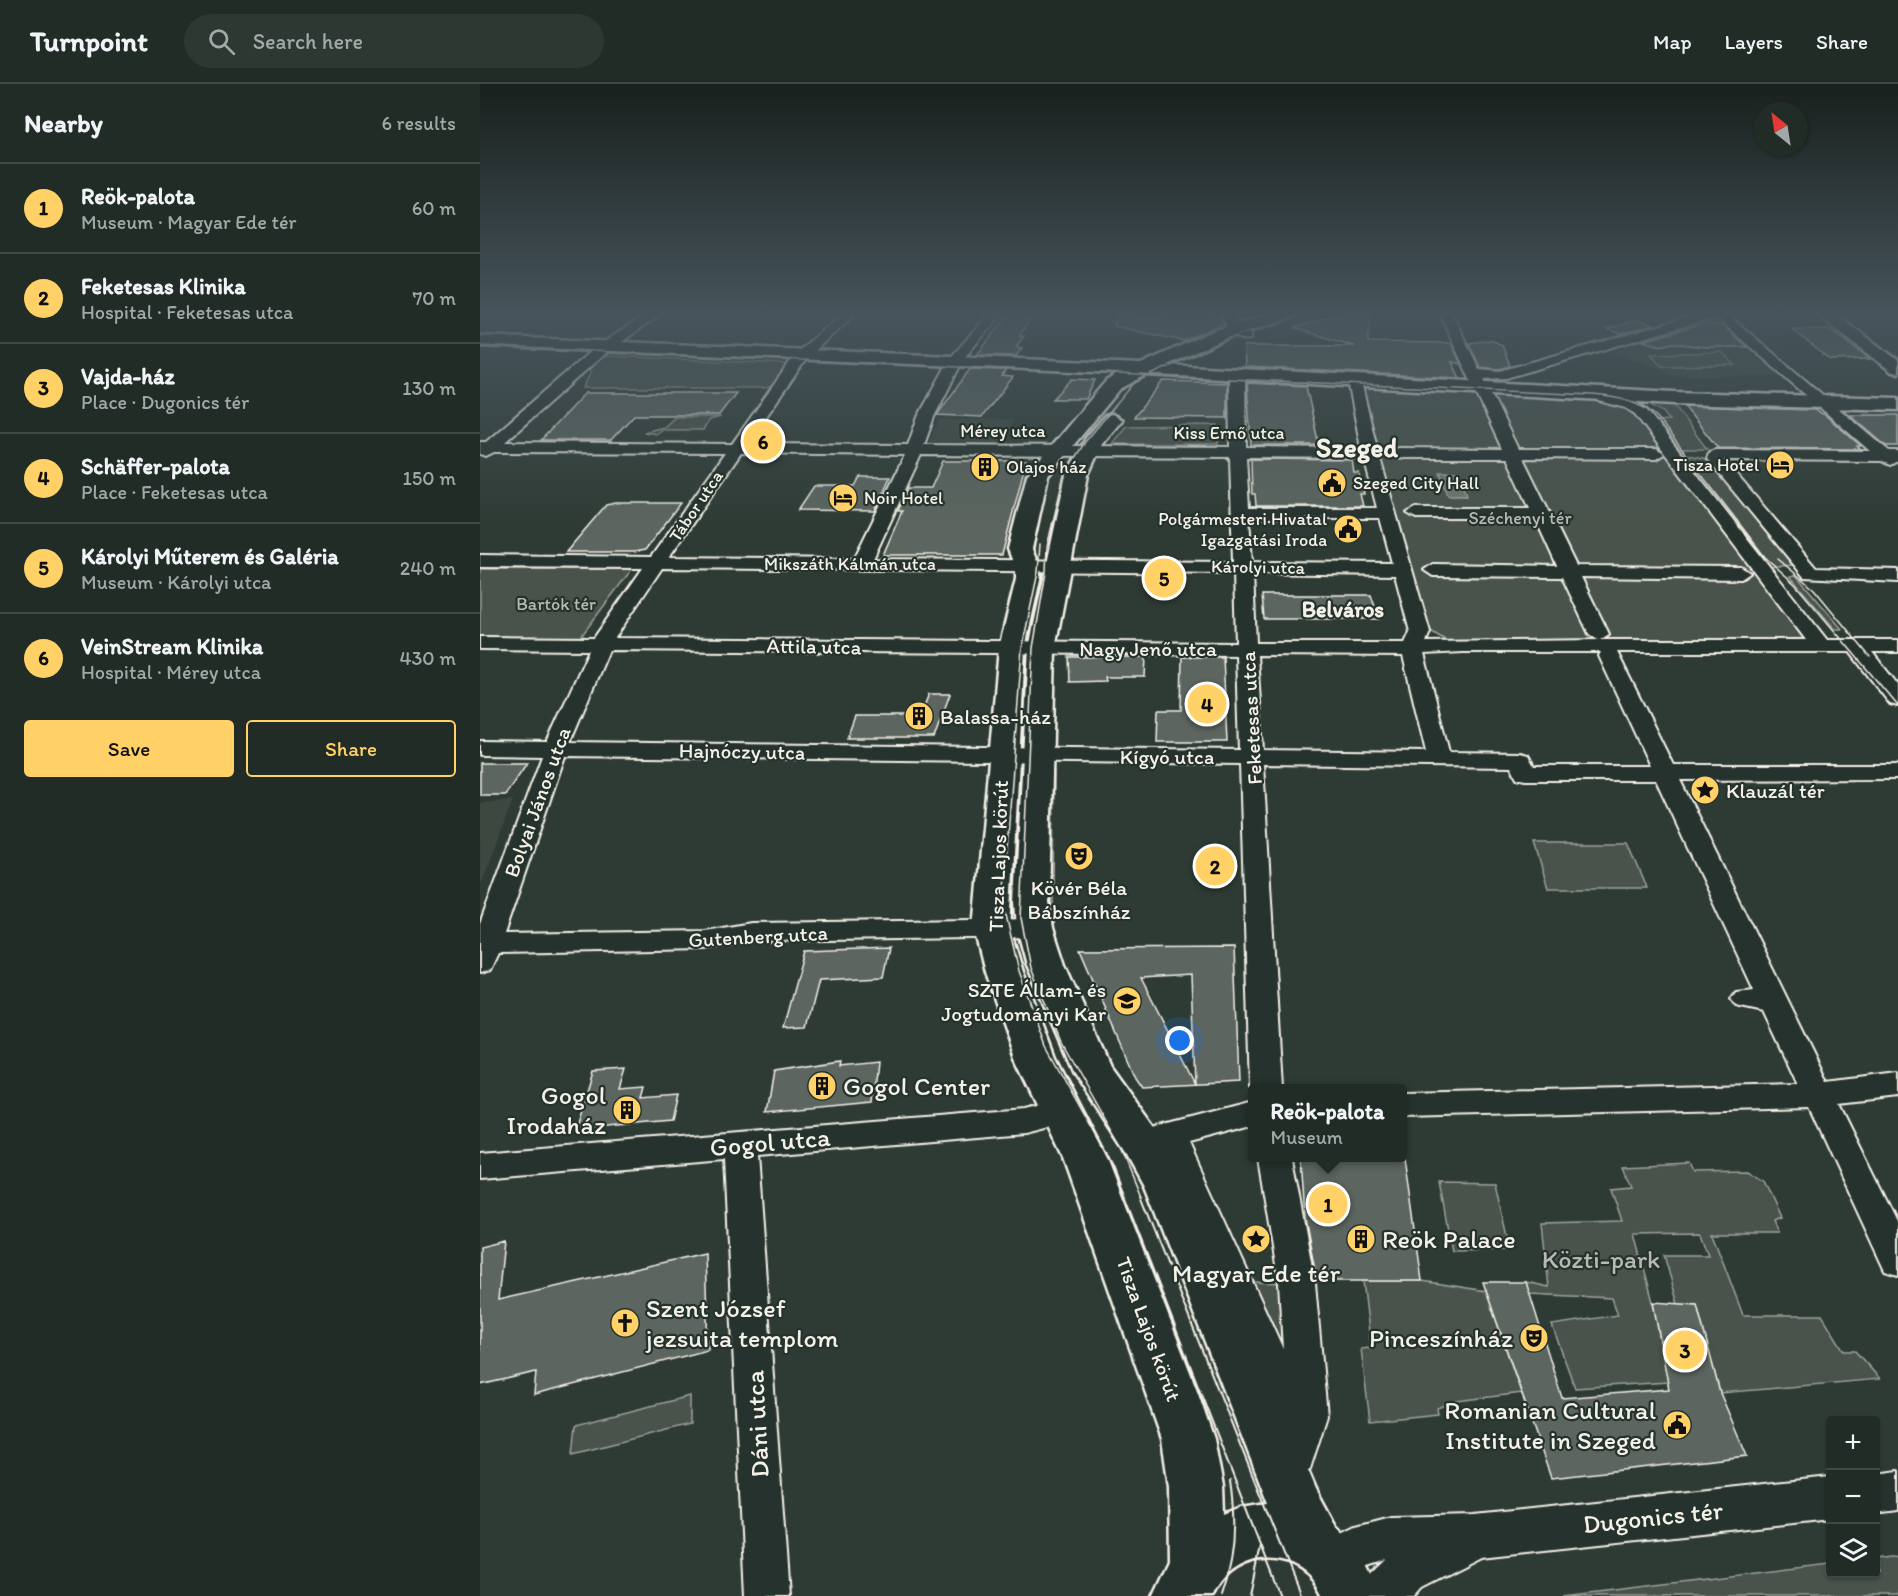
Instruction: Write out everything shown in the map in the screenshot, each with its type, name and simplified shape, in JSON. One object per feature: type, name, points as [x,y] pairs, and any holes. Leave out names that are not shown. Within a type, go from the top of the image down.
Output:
[{"type":"street","points":[[484,450],[561,385]]},
{"type":"street","name":"Tábor utca","points":[[658,562],[782,385]]},
{"type":"street","points":[[861,564],[912,457],[912,450],[926,417],[944,385]]},
{"type":"street","name":"Tisza Lajos körút","points":[[1042,565],[1020,549],[1038,475],[1115,385]]},
{"type":"street","name":"Feketesas utca","points":[[1237,385],[1238,452],[1266,1084]]},
{"type":"street","points":[[1354,385],[1418,623],[1420,632],[1418,641],[1412,650],[1439,759],[1520,760],[1525,773],[1898,772]]},
{"type":"street","points":[[1488,385],[1512,453],[1666,773],[1760,1001],[1817,1095],[1898,1260]]},
{"type":"street","points":[[1493,385],[1604,398],[1631,405],[1640,411],[1821,646]]},
{"type":"street","points":[[1495,385],[1652,397],[1898,404]]},
{"type":"street","points":[[1802,385],[1892,456],[1898,467]]},
{"type":"street","points":[[1604,398],[1652,397]]},
{"type":"street","points":[[1631,405],[1652,397]]},
{"type":"street","name":"Tisza Lajos körút","points":[[1122,408],[1088,452],[1042,565],[1028,579],[1027,648],[1039,755],[1032,902],[1035,928],[1046,964],[1093,1072],[1142,1143],[1165,1184],[1297,1508],[1334,1567]]},
{"type":"street","name":"Mérey utca","points":[[484,450],[735,449],[1088,452]]},
{"type":"street","name":"Kiss Ernő utca","points":[[1088,452],[1371,453]]},
{"type":"street","points":[[1398,453],[1656,454]]},
{"type":"street","points":[[1892,456],[1715,455],[1715,459],[1811,573],[1898,576]]},
{"type":"street","points":[[1241,513],[1387,513]]},
{"type":"street","points":[[1416,513],[1541,513]]},
{"type":"street","points":[[480,561],[658,562]]},
{"type":"street","points":[[480,643],[601,645],[658,562]]},
{"type":"street","name":"Mikszáth Kálmán utca","points":[[658,562],[1042,565]]},
{"type":"street","name":"Károlyi utca","points":[[1042,565],[1402,569]]},
{"type":"street","points":[[1433,570],[1741,573]]},
{"type":"street","points":[[1418,623],[1445,640],[1463,646]]},
{"type":"street","name":"Attila utca","points":[[601,645],[1027,648]]},
{"type":"street","name":"Bolyai János utca","points":[[482,950],[556,748],[601,645]]},
{"type":"street","points":[[1412,650],[1463,646],[1898,646]]},
{"type":"street","points":[[1856,646],[1898,699]]},
{"type":"street","name":"Tisza Lajos körút","points":[[1027,648],[1004,755],[992,929],[1019,1015],[1060,1112],[1085,1158],[1173,1393],[1188,1440],[1196,1487],[1190,1579]]},
{"type":"street","name":"Nagy Jenő utca","points":[[1027,648],[1412,650]]},
{"type":"street","name":"Hajnóczy utca","points":[[480,747],[1004,755]]},
{"type":"street","name":"Kígyó utca","points":[[1004,755],[1439,759]]},
{"type":"street","name":"Gutenberg utca","points":[[482,950],[705,940],[751,932],[1035,928]]},
{"type":"street","points":[[1407,1105],[1817,1095],[1898,1085]]},
{"type":"street","name":"Gogol utca","points":[[480,1166],[1024,1120],[1060,1112]]},
{"type":"street","points":[[1248,1115],[1161,1138],[1297,1424],[1296,1455],[1307,1416],[1297,1283],[1276,1162]]},
{"type":"street","name":"Dáni utca","points":[[740,1144],[767,1596]]},
{"type":"street","points":[[1880,1493],[1898,1491]]},
{"type":"street","name":"Dugonics tér","points":[[1334,1567],[1356,1548],[1391,1538],[1475,1536],[1826,1498]]},
{"type":"street","points":[[1190,1579],[1213,1548],[1230,1537],[1250,1531],[1270,1530],[1290,1534],[1334,1567]]},
{"type":"street","name":"Dugonics tér","points":[[1382,1596],[1407,1572],[1475,1536]]},
{"type":"shaded area","points":[[940,419],[1013,419],[1005,445],[928,444]]},
{"type":"shaded area","points":[[1440,472],[1459,472],[1467,495],[1448,495]]},
{"type":"shaded area","points":[[513,800],[480,887],[480,803]]},
{"type":"green space","points":[[585,385],[773,385],[765,388],[583,388]]},
{"type":"green space","name":"Széchenyi tér","points":[[1354,386],[1604,398],[1631,405],[1821,646],[1463,646],[1445,640],[1418,623]]},
{"type":"green space","points":[[1671,401],[1707,449],[1679,449],[1657,421],[1669,420],[1663,412],[1646,402]]},
{"type":"green space","points":[[675,417],[721,417],[709,420],[703,430],[661,430],[656,434],[644,432],[664,427]]},
{"type":"green space","points":[[1218,425],[1218,444],[1112,444],[1126,426]]},
{"type":"green space","points":[[1682,454],[1708,459],[1793,565],[1769,567]]},
{"type":"green space","name":"Bartók tér","points":[[480,569],[632,569],[579,639],[480,638]]},
{"type":"green space","points":[[1796,575],[1842,629],[1835,629],[1790,576]]},
{"type":"green space","points":[[1051,768],[1054,771],[1053,909],[1048,911]]},
{"type":"green space","points":[[1534,843],[1628,843],[1647,888],[1548,888]]},
{"type":"green space","name":"Közti-park","points":[[1689,1163],[1693,1172],[1747,1171],[1763,1181],[1780,1218],[1772,1221],[1777,1233],[1712,1233],[1743,1315],[1822,1315],[1844,1351],[1855,1351],[1880,1379],[1720,1393],[1697,1305],[1678,1304],[1664,1255],[1708,1255],[1700,1233],[1635,1234],[1653,1302],[1668,1382],[1575,1388],[1552,1325],[1618,1315],[1612,1298],[1529,1294],[1526,1282],[1549,1287],[1542,1223],[1622,1221],[1611,1188],[1631,1186],[1623,1166]]},
{"type":"green space","points":[[1439,1182],[1495,1183],[1510,1250],[1452,1251]]},
{"type":"green space","points":[[1363,1281],[1422,1281],[1486,1291],[1521,1393],[1457,1401],[1437,1408],[1438,1414],[1370,1421],[1361,1349],[1371,1348]]},
{"type":"green space","points":[[1247,1282],[1286,1283],[1289,1351],[1278,1351]]},
{"type":"green space","points":[[690,1396],[690,1424],[573,1454],[576,1425]]},
{"type":"green space","points":[[1898,1556],[1898,1596],[1564,1596],[1826,1564],[1826,1578],[1880,1578],[1880,1558]]},
{"type":"building","points":[[959,385],[1007,385],[982,417],[937,415]]},
{"type":"building","points":[[1067,385],[1093,385],[1086,399],[1053,399]]},
{"type":"building","points":[[1160,385],[1227,385],[1227,418],[1134,417]]},
{"type":"building","points":[[1247,385],[1306,386],[1319,445],[1251,445]]},
{"type":"building","points":[[585,393],[736,393],[719,415],[634,415],[611,440],[541,440]]},
{"type":"building","points":[[1684,406],[1815,410],[1825,415],[1861,446],[1857,446],[1860,449],[1718,448]]},
{"type":"building","points":[[1850,415],[1898,415],[1898,446],[1886,446]]},
{"type":"building","name":"Szeged City Hall","points":[[1251,459],[1352,460],[1354,473],[1359,473],[1364,494],[1360,494],[1363,506],[1256,506],[1255,494],[1252,494]]},
{"type":"building","points":[[943,461],[1026,461],[1002,555],[883,555],[902,511],[898,511],[908,488],[931,488]]},
{"type":"building","name":"Noir Hotel","points":[[860,477],[890,477],[875,511],[798,510],[814,486],[855,486]]},
{"type":"building","points":[[681,503],[645,550],[566,552],[606,505]]},
{"type":"building","points":[[1262,595],[1371,595],[1379,619],[1264,619]]},
{"type":"building","points":[[1069,657],[1146,657],[1145,677],[1105,677],[1106,681],[1070,682]]},
{"type":"building","points":[[1182,657],[1223,657],[1227,742],[1157,742],[1158,710],[1181,710]]},
{"type":"building","name":"Balassa-ház","points":[[929,694],[950,694],[934,738],[847,738],[855,716],[920,716]]},
{"type":"building","points":[[480,763],[527,763],[505,795],[480,795]]},
{"type":"building","points":[[889,948],[883,977],[819,980],[807,1027],[783,1028],[804,951]]},
{"type":"building","name":"SZTE Állam- és Jogtudományi Kar","points":[[1234,948],[1239,1082],[1142,1087],[1135,1077],[1080,949]],"holes":[[[1191,975],[1195,1084],[1141,978]]]},
{"type":"building","name":"Gogol Center","points":[[840,1061],[839,1066],[876,1062],[872,1102],[767,1112],[774,1071]]},
{"type":"building","name":"Gogol Irodaház","points":[[626,1069],[620,1089],[646,1087],[643,1098],[676,1095],[670,1121],[575,1130],[593,1071]]},
{"type":"building","name":"Reök Palace","points":[[1301,1162],[1406,1162],[1422,1281],[1317,1281],[1305,1218]]},
{"type":"building","name":"Szent József jezsuita templom","points":[[504,1241],[498,1300],[705,1253],[708,1350],[534,1395],[536,1372],[480,1385],[480,1247]]},
{"type":"building","points":[[1483,1282],[1526,1282],[1562,1398],[1669,1389],[1653,1302],[1697,1305],[1720,1393],[1747,1456],[1551,1478]]},
{"type":"tram line","points":[[1133,385],[1085,442],[1064,475],[1047,547],[1046,572],[1033,648],[1021,918],[1031,968],[1061,1042],[1121,1148],[1141,1197]]},
{"type":"tram line","points":[[1356,385],[1593,395],[1619,399],[1643,407],[1657,417],[1765,557],[1795,584],[1898,706]]},
{"type":"tram line","points":[[1040,544],[1038,572],[1022,648],[1003,902],[1019,971],[1046,1046],[1113,1166],[1125,1197]]},
{"type":"tram line","points":[[1778,559],[1814,589],[1870,657]]},
{"type":"tram line","points":[[1124,1196],[1280,1596]]},
{"type":"tram line","points":[[1140,1196],[1301,1596]]},
{"type":"tram line","points":[[1221,1596],[1232,1553],[1233,1510],[1230,1481]]},
{"type":"tram line","points":[[1250,1596],[1260,1546]]},
{"type":"place","name":"VeinStream Klinika","points":[[763,441]]},
{"type":"place","name":"Tisza Hotel","points":[[1780,465]]},
{"type":"place","name":"Olajos ház","points":[[985,467]]},
{"type":"place","name":"Szeged City Hall","points":[[1332,483]]},
{"type":"place","name":"Noir Hotel","points":[[843,498]]},
{"type":"place","name":"Polgármesteri Hivatal Igazgatási Iroda","points":[[1348,529]]},
{"type":"place","name":"Károlyi Műterem és Galéria","points":[[1164,578]]},
{"type":"place","name":"Schäffer-palota","points":[[1207,704]]},
{"type":"place","name":"Balassa-ház","points":[[919,716]]},
{"type":"place","name":"Klauzál tér","points":[[1705,790]]},
{"type":"place","name":"Kövér Béla Bábszínház","points":[[1079,856]]},
{"type":"place","name":"Feketesas Klinika","points":[[1215,866]]},
{"type":"place","name":"SZTE Állam- és Jogtudományi Kar","points":[[1127,1001]]},
{"type":"place","name":"Gogol Center","points":[[822,1086]]},
{"type":"place","name":"Gogol Irodaház","points":[[627,1110]]},
{"type":"place","name":"Reök-palota","points":[[1328,1204]]},
{"type":"place","name":"Magyar Ede tér","points":[[1256,1239]]},
{"type":"place","name":"Reök Palace","points":[[1361,1239]]},
{"type":"place","name":"Szent József jezsuita templom","points":[[625,1323]]},
{"type":"place","name":"Pinceszínház","points":[[1534,1338]]},
{"type":"place","name":"Vajda-ház","points":[[1685,1350]]},
{"type":"place","name":"Romanian Cultural Institute in Szeged","points":[[1677,1425]]},
{"type":"district","name":"Szeged","points":[[1357,447]]},
{"type":"district","name":"Belváros","points":[[1343,609]]}]
